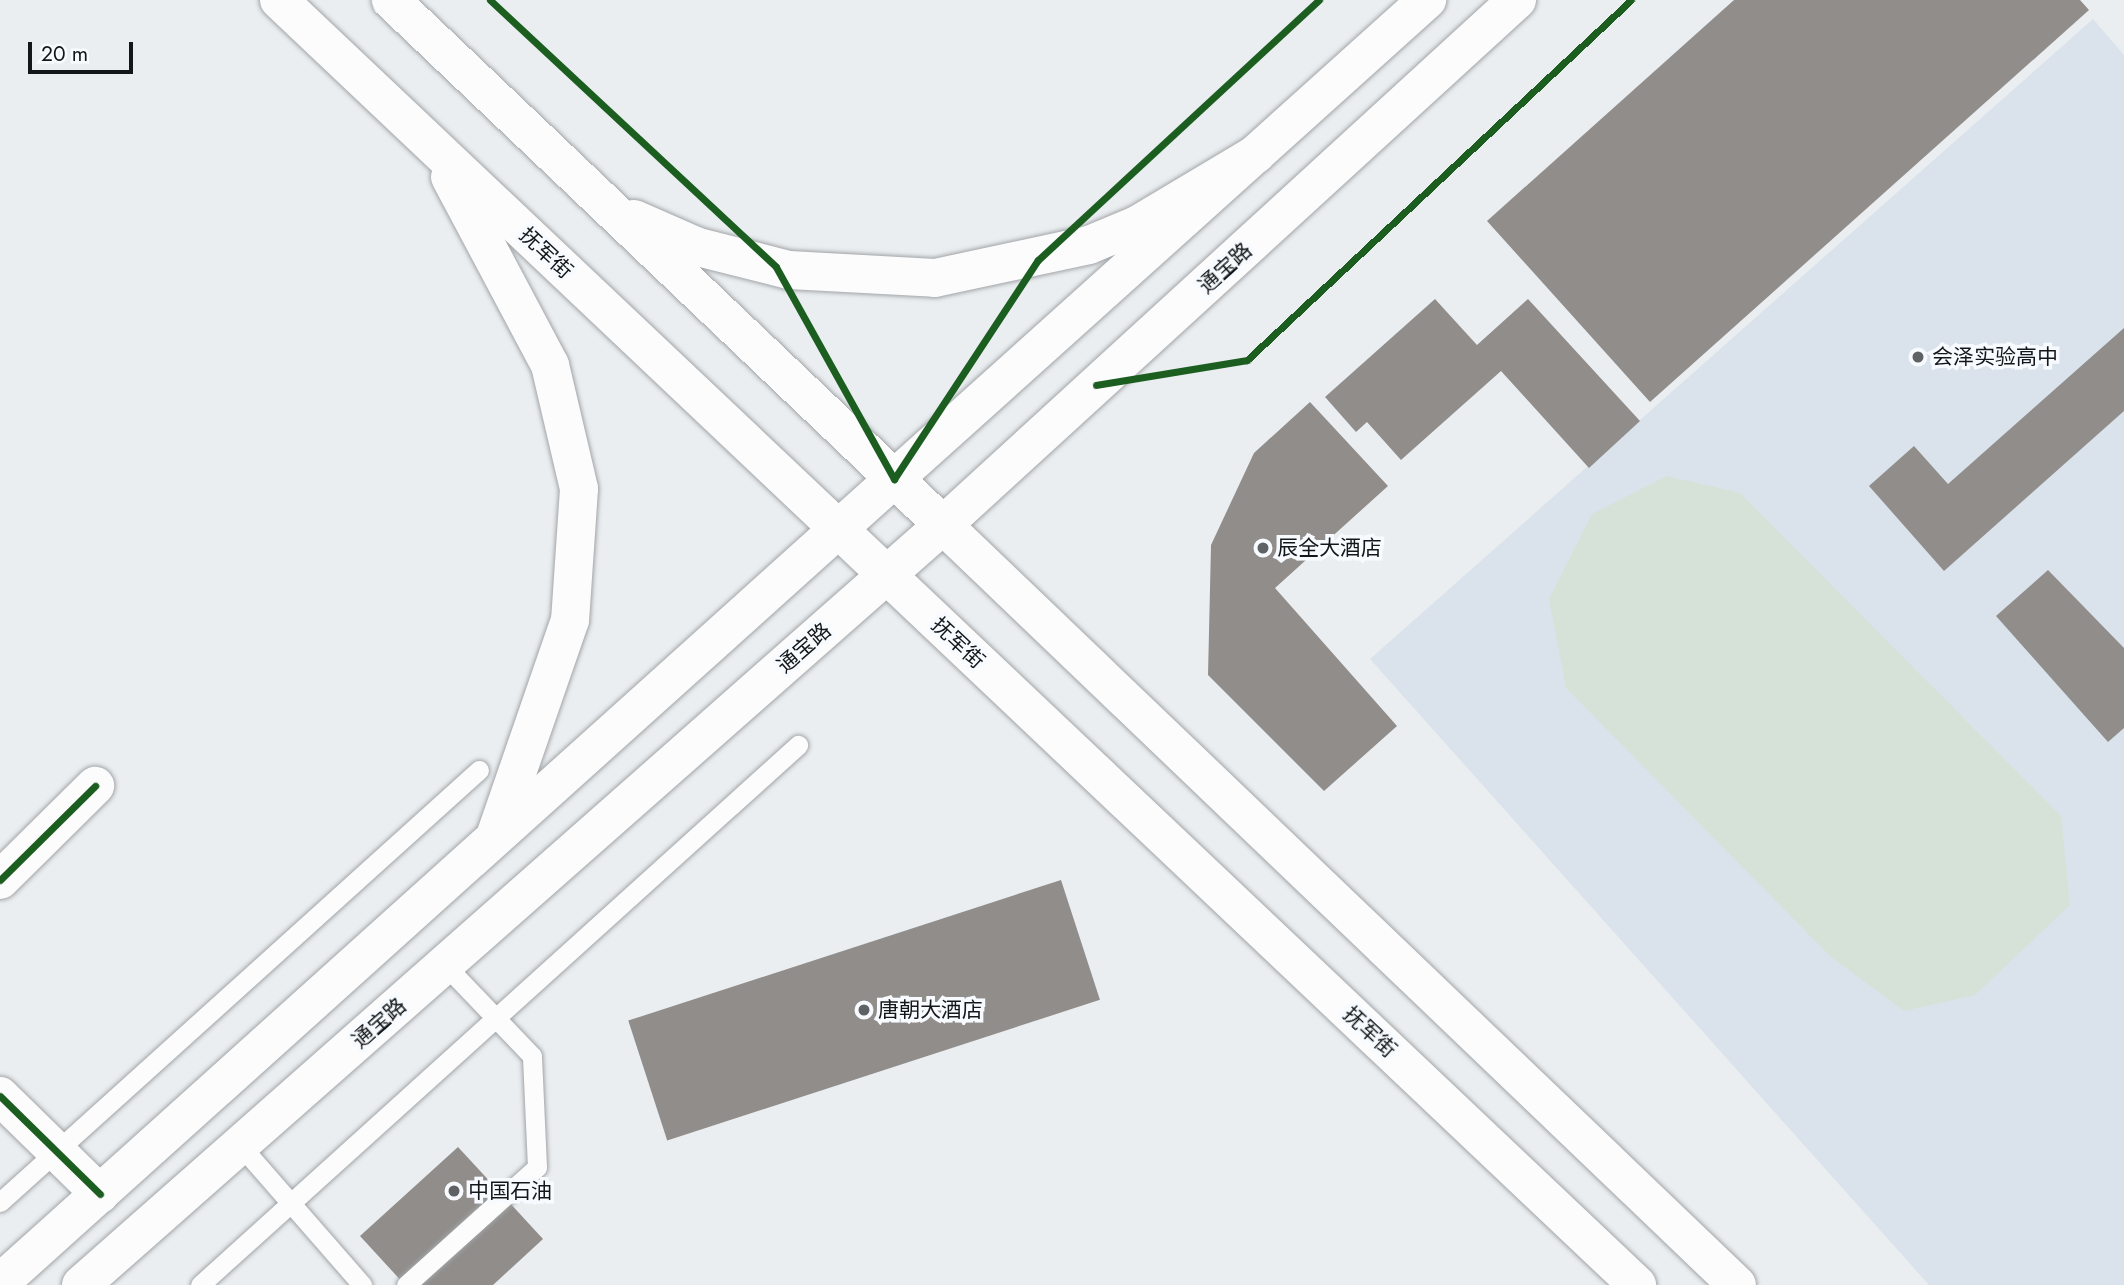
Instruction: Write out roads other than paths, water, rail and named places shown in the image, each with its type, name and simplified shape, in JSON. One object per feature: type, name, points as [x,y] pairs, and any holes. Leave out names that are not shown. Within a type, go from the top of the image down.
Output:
[{"type":"main road","name":"抚军街","points":[[279,0],[1637,1285]]},
{"type":"main road","points":[[390,0],[1737,1285]]},
{"type":"main road","points":[[0,1283],[1427,0]]},
{"type":"main road","name":"通宝路","points":[[81,1285],[943,525],[1517,0]]},
{"type":"main road","points":[[432,144],[550,365],[579,489],[570,620],[494,840]]},
{"type":"main road","points":[[609,208],[698,247],[789,270],[935,278],[1089,245],[1137,226],[1256,153]]},
{"type":"main road","points":[[0,880],[95,786]]},
{"type":"main road","points":[[0,1096],[100,1194]]},
{"type":"lane","points":[[200,1285],[798,745]]},
{"type":"lane","points":[[0,1202],[479,769]]},
{"type":"lane","points":[[406,1285],[537,1167],[532,1056],[444,965]]},
{"type":"lane","points":[[240,1146],[362,1285]]},
{"type":"place","name":"会泽实验高中","points":[[1918,357]]},
{"type":"place","name":"辰全大酒店","points":[[1263,548]]},
{"type":"place","name":"唐朝大酒店","points":[[864,1010]]},
{"type":"place","name":"中国石油","points":[[454,1191]]}]
